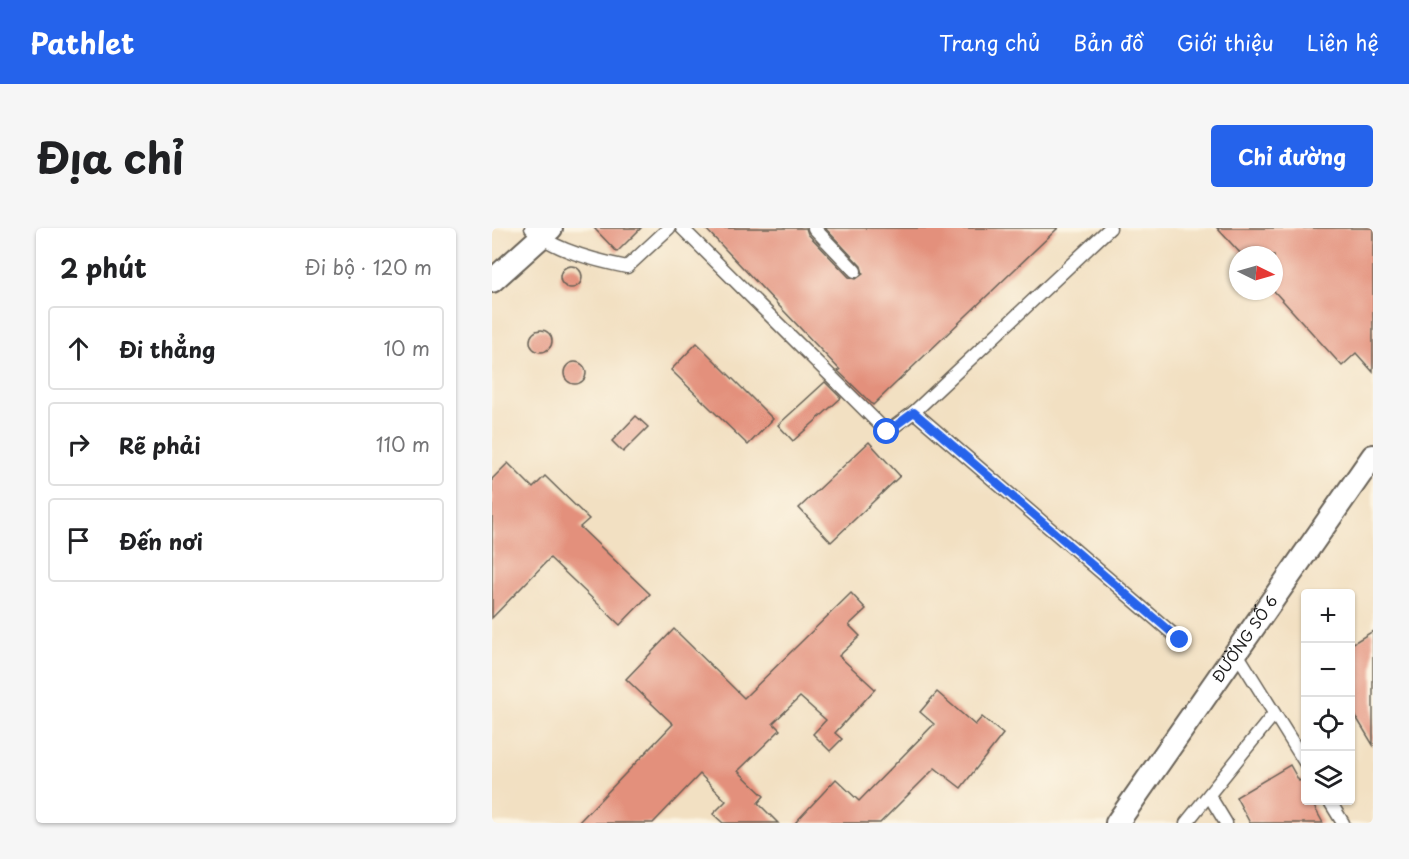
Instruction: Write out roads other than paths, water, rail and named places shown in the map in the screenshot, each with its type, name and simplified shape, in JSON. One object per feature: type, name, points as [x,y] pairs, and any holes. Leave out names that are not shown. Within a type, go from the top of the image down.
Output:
[{"type":"street","points":[[492,281],[541,231]]},
{"type":"street","name":"ĐƯỜNG SỐ 6","points":[[1117,823],[1373,456]]},
{"type":"lane","points":[[541,231],[597,260],[627,267],[669,228]]},
{"type":"lane","points":[[682,228],[887,432],[914,412],[1110,228]]},
{"type":"lane","points":[[814,228],[855,271]]},
{"type":"lane","points":[[914,412],[1180,640]]},
{"type":"lane","points":[[1236,652],[1301,758]]},
{"type":"lane","points":[[1186,823],[1274,714]]},
{"type":"lane","points":[[1209,795],[1226,823]]},
{"type":"lane","points":[[1332,805],[1343,823]]}]
